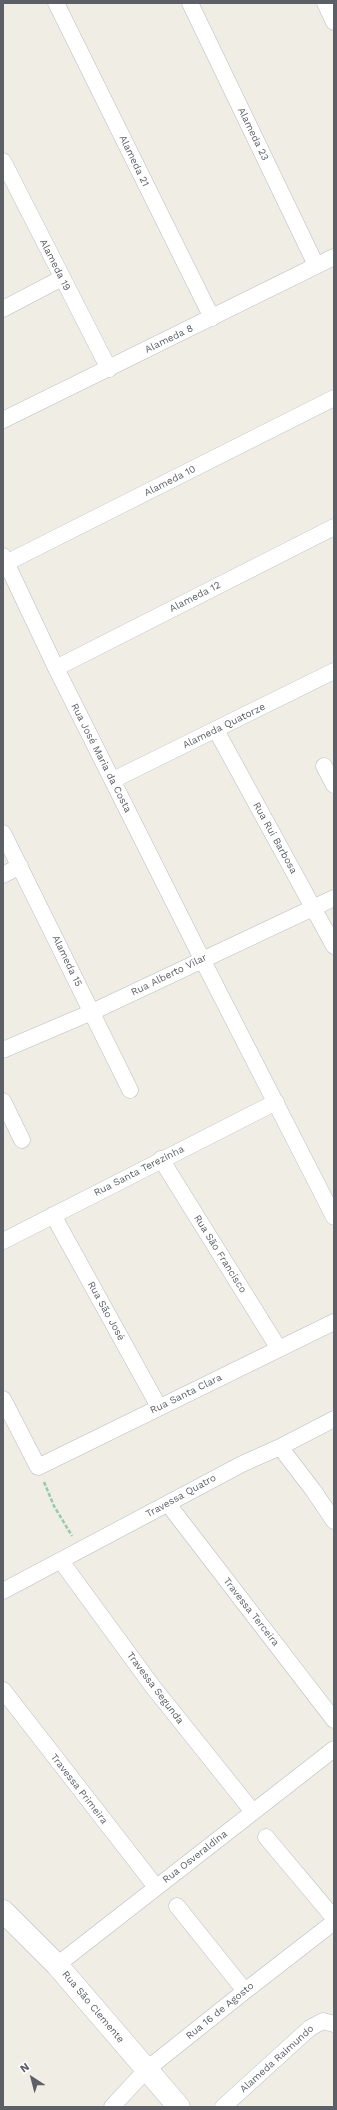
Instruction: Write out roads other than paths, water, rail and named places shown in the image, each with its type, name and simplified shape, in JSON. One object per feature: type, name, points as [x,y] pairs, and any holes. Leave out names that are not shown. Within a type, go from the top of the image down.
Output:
[{"type":"main road","name":"Rua São Clemente","points":[[3,1911],[57,1965],[179,2107]]},
{"type":"street","name":"Alameda 21","points":[[56,3],[212,318]]},
{"type":"street","name":"Alameda 23","points":[[190,3],[316,265]]},
{"type":"street","points":[[325,3],[334,22]]},
{"type":"street","name":"Alameda 19","points":[[3,161],[109,369]]},
{"type":"street","name":"Alameda 8","points":[[3,420],[334,257]]},
{"type":"street","points":[[3,309],[62,278]]},
{"type":"street","name":"Alameda 10","points":[[5,560],[334,398]]},
{"type":"street","name":"Alameda 12","points":[[56,668],[334,527]]},
{"type":"street","name":"Rua José Maria da Costa","points":[[5,560],[56,668],[202,958]]},
{"type":"street","name":"Alameda Quatorze","points":[[113,780],[334,671]]},
{"type":"street","name":"Rua Rui Barbosa","points":[[216,730],[334,946]]},
{"type":"street","points":[[324,766],[334,785]]},
{"type":"street","name":"Alameda 15","points":[[3,833],[130,1090]]},
{"type":"street","points":[[3,874],[20,866]]},
{"type":"street","name":"Rua Alberto Vilar","points":[[3,1050],[92,1012],[202,958],[334,898]]},
{"type":"street","points":[[202,958],[334,1216]]},
{"type":"street","points":[[3,1101],[22,1140]]},
{"type":"street","name":"Rua Santa Terezinha","points":[[3,1241],[161,1159],[276,1102]]},
{"type":"street","name":"Rua São Francisco","points":[[161,1159],[279,1349]]},
{"type":"street","name":"Rua São José","points":[[53,1215],[159,1407]]},
{"type":"street","name":"Rua Santa Clara","points":[[3,1399],[38,1467],[334,1322]]},
{"type":"street","points":[[334,1419],[280,1447],[313,1490],[334,1521]]},
{"type":"street","name":"Travessa Quatro","points":[[3,1590],[80,1551],[242,1464],[280,1447]]},
{"type":"street","name":"Travessa Terceira","points":[[168,1504],[334,1720]]},
{"type":"street","name":"Travessa Segunda","points":[[61,1560],[153,1687],[253,1812]]},
{"type":"street","name":"Travessa Primeira","points":[[3,1690],[156,1887]]},
{"type":"street","name":"Rua Osveraldina","points":[[57,1965],[334,1749]]},
{"type":"street","points":[[266,1836],[334,1918]]},
{"type":"street","points":[[177,1906],[245,1991]]},
{"type":"street","name":"Rua 16 de Agosto","points":[[112,2107],[146,2070],[334,1922]]},
{"type":"street","name":"Alameda Raimundo","points":[[223,2107],[310,2028],[323,2021],[334,2024]]}]
